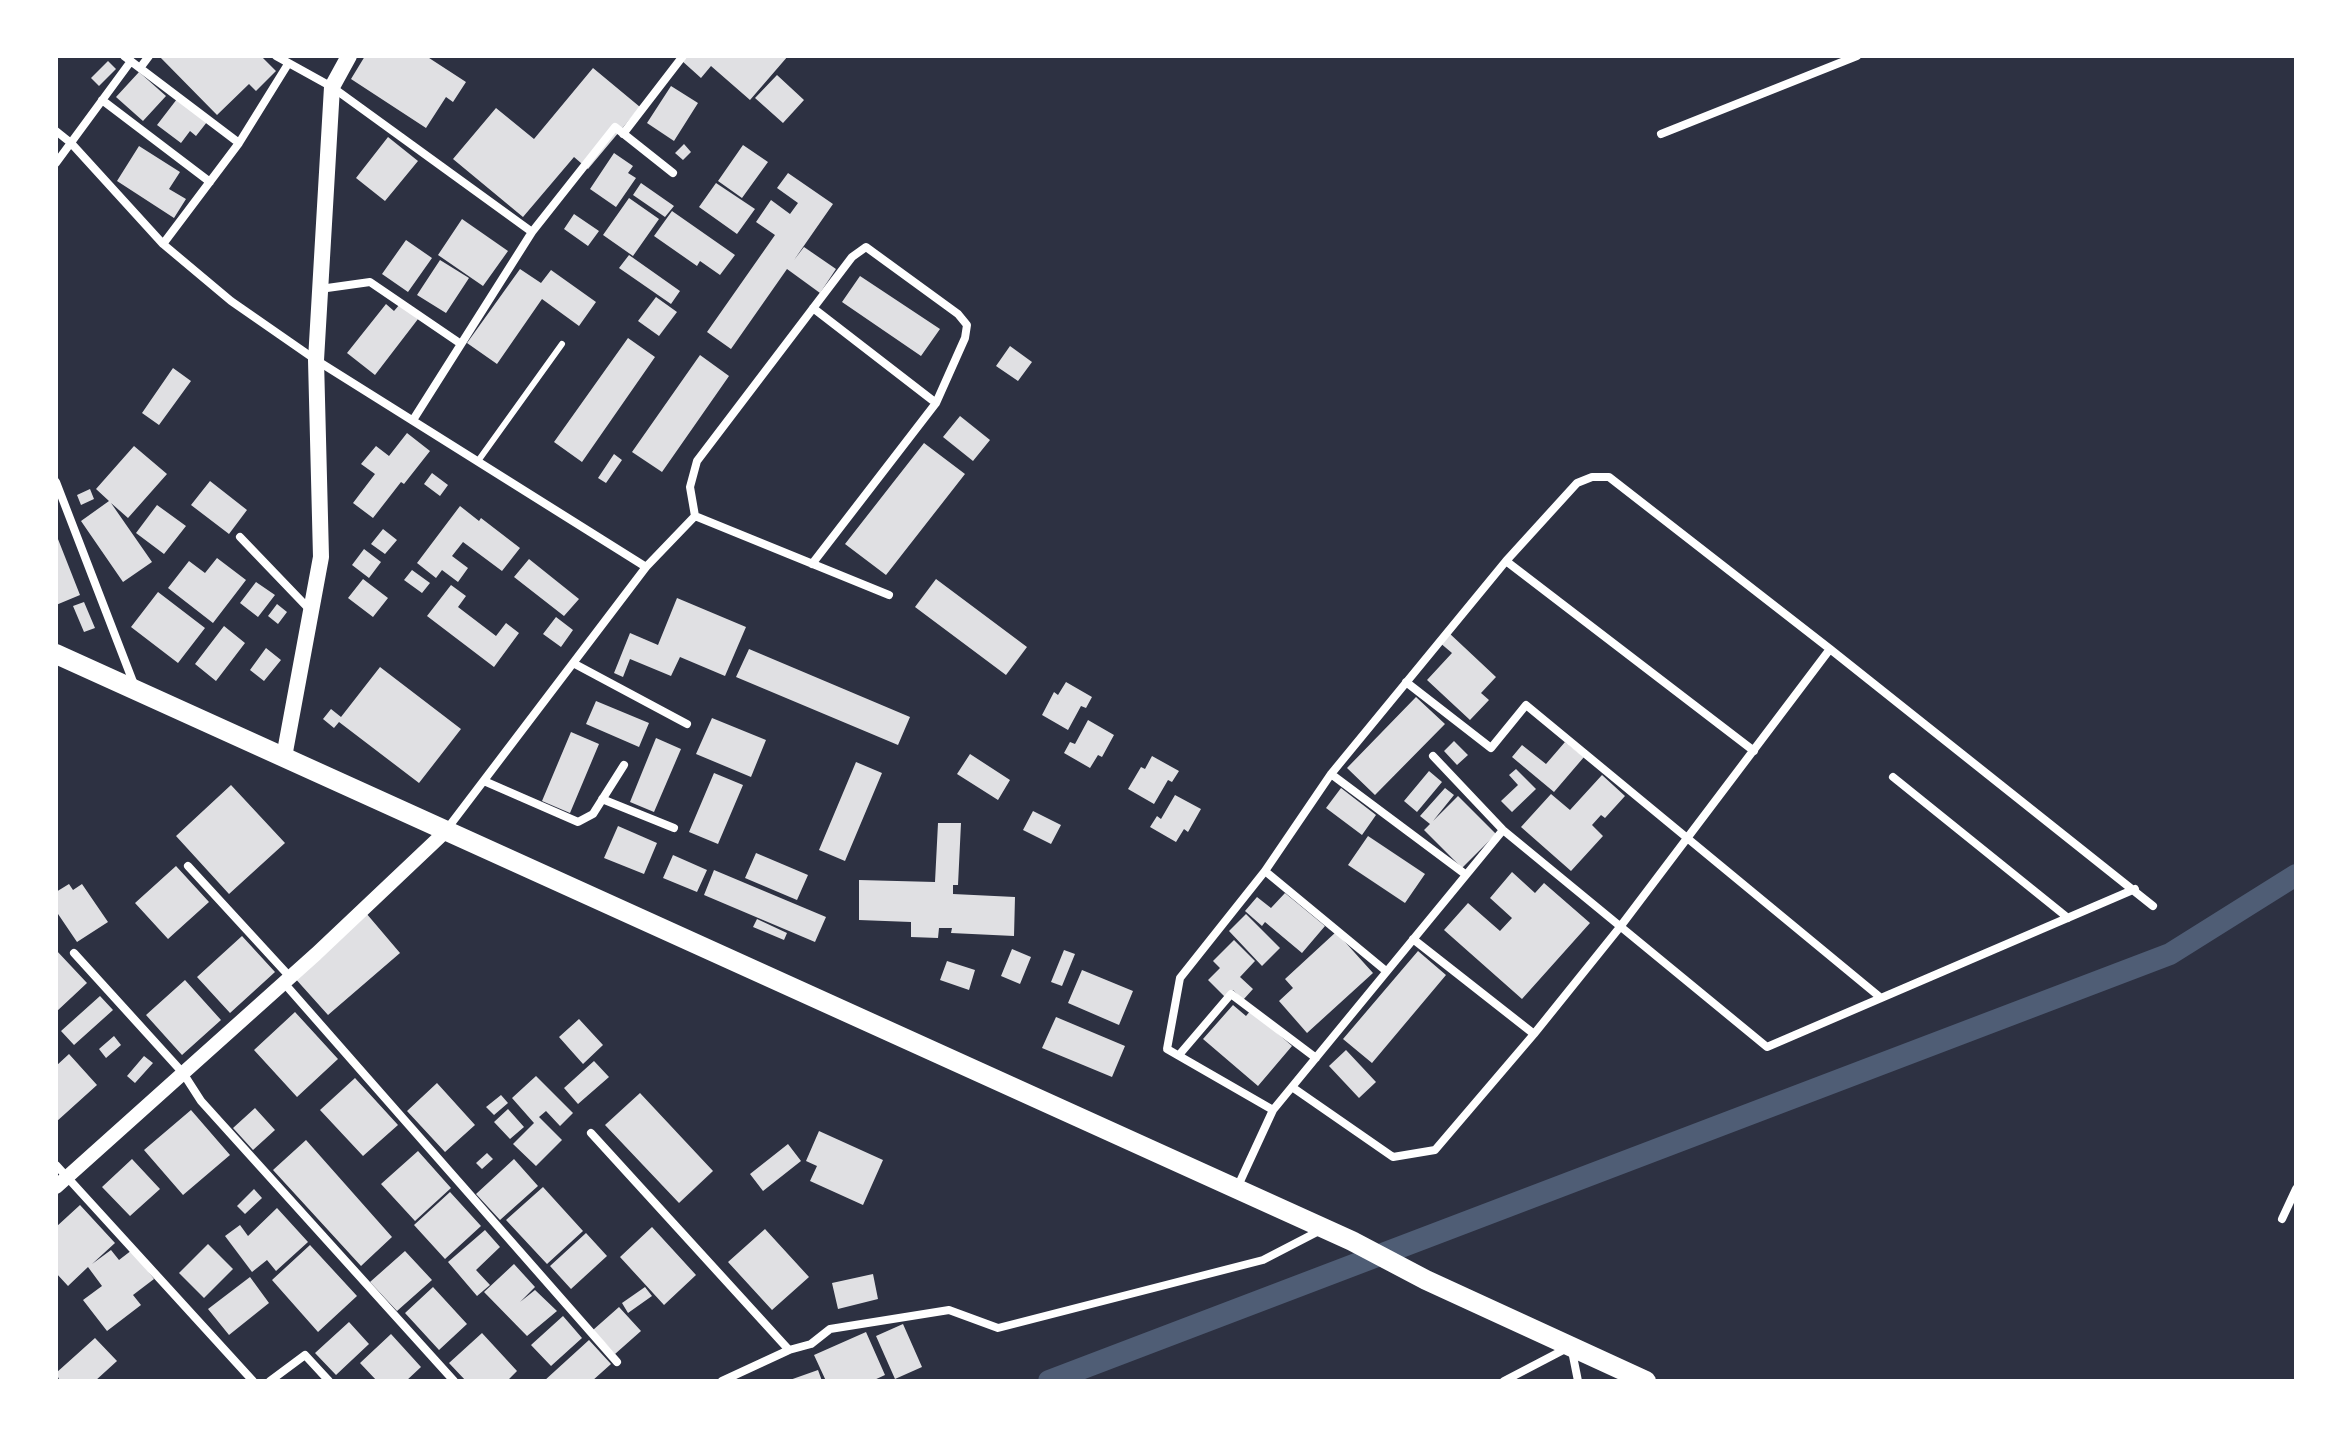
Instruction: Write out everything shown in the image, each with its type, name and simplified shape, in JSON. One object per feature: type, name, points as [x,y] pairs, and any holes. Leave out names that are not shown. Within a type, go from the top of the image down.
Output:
[{"type":"main road","points":[[284,757],[321,557],[316,360],[332,87],[349,56]]},
{"type":"main road","points":[[56,654],[1352,1241],[1426,1280],[1646,1381]]},
{"type":"street","points":[[140,68],[149,56]]},
{"type":"street","points":[[276,56],[332,87],[532,232]]},
{"type":"street","points":[[623,134],[683,56]]},
{"type":"street","points":[[1661,134],[1857,56]]},
{"type":"street","points":[[56,163],[128,59],[239,143]]},
{"type":"street","points":[[163,244],[239,143],[288,64]]},
{"type":"street","points":[[102,100],[210,182]]},
{"type":"street","points":[[413,420],[532,232],[615,127],[673,173]]},
{"type":"street","points":[[56,131],[71,143],[163,244],[231,301],[316,360],[646,567]]},
{"type":"street","points":[[695,516],[690,487],[697,461],[852,257],[866,247],[958,314],[967,325],[965,338],[936,403],[812,564]]},
{"type":"street","points":[[320,289],[370,282],[461,344]]},
{"type":"street","points":[[813,308],[936,403]]},
{"type":"street","points":[[1273,1110],[1167,1049],[1180,978],[1265,871],[1331,774],[1406,682],[1506,561],[1577,483],[1592,477],[1609,477],[2153,906]]},
{"type":"street","points":[[56,482],[136,690]]},
{"type":"street","points":[[695,516],[889,595]]},
{"type":"street","points":[[61,1182],[287,980],[446,831],[646,567],[695,516]]},
{"type":"street","points":[[240,537],[311,611]]},
{"type":"street","points":[[1506,561],[1754,751]]},
{"type":"street","points":[[1292,1087],[1393,1157],[1435,1150],[1620,927],[1830,649]]},
{"type":"street","points":[[573,663],[687,724]]},
{"type":"street","points":[[1406,682],[1491,748],[1526,705],[1881,998]]},
{"type":"street","points":[[1433,756],[1503,830],[1767,1047],[2135,889]]},
{"type":"street","points":[[484,781],[578,822],[593,814],[624,765]]},
{"type":"street","points":[[1331,774],[1465,874]]},
{"type":"street","points":[[1893,777],[2068,918]]},
{"type":"street","points":[[602,799],[674,828]]},
{"type":"street","points":[[1236,1189],[1273,1110],[1503,830]]},
{"type":"street","points":[[188,866],[617,1362]]},
{"type":"street","points":[[1265,871],[1386,971]]},
{"type":"street","points":[[1413,939],[1534,1034]]},
{"type":"street","points":[[74,953],[183,1073],[201,1101],[454,1381]]},
{"type":"street","points":[[1179,1055],[1231,994],[1316,1058]]},
{"type":"street","points":[[591,1133],[789,1350]]},
{"type":"street","points":[[56,1165],[61,1182],[253,1381]]},
{"type":"street","points":[[2282,1219],[2296,1189]]},
{"type":"street","points":[[722,1381],[789,1350],[811,1344],[830,1329],[949,1310],[998,1328],[1263,1260],[1323,1228]]},
{"type":"street","points":[[1504,1381],[1571,1346],[1578,1381]]},
{"type":"street","points":[[270,1381],[305,1355],[329,1381]]},
{"type":"lane","points":[[478,461],[562,344]]},
{"type":"building","points":[[159,56],[261,56],[276,71],[256,91],[249,84],[217,115]]},
{"type":"building","points":[[365,56],[426,56],[466,82],[453,102],[446,97],[426,128],[351,79]]},
{"type":"building","points":[[684,56],[788,56],[750,100],[711,66],[701,78],[681,60]]},
{"type":"building","points":[[108,61],[116,69],[99,86],[91,78]]},
{"type":"building","points":[[593,68],[640,107],[588,169],[574,157],[523,217],[453,159],[496,108],[534,139]]},
{"type":"building","points":[[139,72],[166,96],[143,121],[116,97]]},
{"type":"building","points":[[777,75],[804,100],[783,123],[755,98]]},
{"type":"building","points":[[671,86],[698,103],[674,141],[647,123]]},
{"type":"building","points":[[177,99],[207,122],[196,136],[190,131],[181,143],[157,125]]},
{"type":"building","points":[[388,137],[418,161],[385,201],[356,178]]},
{"type":"building","points":[[684,144],[691,152],[683,160],[675,153]]},
{"type":"building","points":[[743,145],[768,162],[742,198],[718,181]]},
{"type":"building","points":[[139,146],[180,172],[169,189],[186,199],[174,218],[117,181]]},
{"type":"building","points":[[614,153],[633,166],[628,173],[636,178],[616,207],[590,189]]},
{"type":"building","points":[[788,173],[833,204],[794,260],[804,247],[836,269],[820,293],[787,269],[731,349],[707,332],[775,235],[756,222],[771,200],[790,214],[798,203],[777,188]]},
{"type":"building","points":[[641,183],[674,206],[665,217],[633,195]]},
{"type":"building","points":[[716,183],[755,209],[737,234],[699,207]]},
{"type":"building","points":[[629,198],[659,219],[633,256],[603,235]]},
{"type":"building","points":[[672,211],[735,255],[720,275],[700,261],[697,266],[654,236]]},
{"type":"building","points":[[574,214],[599,231],[588,246],[564,229]]},
{"type":"building","points":[[462,219],[508,251],[483,286],[438,255]]},
{"type":"building","points":[[406,240],[432,258],[408,292],[382,274]]},
{"type":"building","points":[[629,255],[680,291],[671,304],[619,268]]},
{"type":"building","points":[[440,260],[469,278],[446,313],[417,295]]},
{"type":"building","points":[[520,269],[541,283],[551,270],[596,302],[579,326],[542,299],[497,364],[467,343]]},
{"type":"building","points":[[860,276],[940,329],[921,356],[842,302]]},
{"type":"building","points":[[656,297],[677,312],[659,336],[638,321]]},
{"type":"building","points":[[386,304],[394,311],[400,304],[418,319],[375,375],[347,353]]},
{"type":"building","points":[[628,338],[655,357],[582,462],[554,442]]},
{"type":"building","points":[[1010,346],[1032,362],[1018,381],[996,366]]},
{"type":"building","points":[[700,355],[729,376],[662,472],[632,452]]},
{"type":"building","points":[[173,368],[191,381],[159,425],[142,413]]},
{"type":"building","points":[[960,416],[990,440],[973,461],[943,437]]},
{"type":"building","points":[[407,433],[430,451],[373,518],[353,503],[375,474],[361,464],[376,446],[389,456]]},
{"type":"building","points":[[924,443],[965,474],[886,575],[845,544]]},
{"type":"building","points":[[134,446],[167,474],[128,518],[111,503],[152,562],[123,582],[81,521],[109,501],[96,489]]},
{"type":"building","points":[[614,454],[622,460],[606,483],[598,478]]},
{"type":"building","points":[[432,473],[448,485],[440,496],[424,484]]},
{"type":"building","points":[[210,481],[247,510],[229,534],[191,505]]},
{"type":"building","points":[[90,489],[94,499],[81,505],[77,495]]},
{"type":"building","points":[[157,505],[186,526],[164,554],[136,533]]},
{"type":"building","points":[[460,506],[520,548],[502,571],[463,542],[452,556],[468,568],[458,582],[442,570],[436,578],[417,563]]},
{"type":"building","points":[[383,529],[397,540],[385,554],[371,544]]},
{"type":"building","points":[[56,534],[80,595],[56,605]]},
{"type":"building","points":[[364,549],[381,562],[369,578],[352,565]]},
{"type":"building","points":[[217,558],[246,580],[213,623],[168,588],[189,561],[205,573]]},
{"type":"building","points":[[529,559],[579,599],[564,616],[514,577]]},
{"type":"building","points":[[412,570],[430,583],[422,593],[404,580]]},
{"type":"building","points":[[363,579],[388,598],[373,617],[348,598]]},
{"type":"building","points":[[936,579],[1027,647],[1006,675],[915,607]]},
{"type":"building","points":[[256,582],[275,595],[258,617],[240,603]]},
{"type":"building","points":[[451,585],[466,596],[458,607],[496,636],[506,623],[519,633],[494,667],[427,616]]},
{"type":"building","points":[[158,592],[205,628],[178,663],[131,627]]},
{"type":"building","points":[[677,598],[746,627],[725,676],[680,657],[671,676],[630,659],[623,677],[614,673],[630,633],[658,645]]},
{"type":"building","points":[[84,602],[95,628],[84,632],[73,606]]},
{"type":"building","points":[[277,604],[287,612],[278,624],[268,616]]},
{"type":"building","points":[[556,617],[573,630],[561,647],[543,634]]},
{"type":"building","points":[[224,626],[245,643],[216,681],[195,664]]},
{"type":"building","points":[[1448,632],[1496,677],[1481,693],[1489,700],[1470,720],[1427,680],[1452,653],[1439,642]]},
{"type":"building","points":[[266,648],[281,660],[264,681],[250,670]]},
{"type":"building","points":[[749,649],[910,717],[898,745],[736,677]]},
{"type":"building","points":[[380,667],[461,729],[419,783],[339,722],[334,728],[323,719],[331,709],[341,717]]},
{"type":"building","points":[[1066,682],[1092,697],[1086,708],[1081,706],[1068,730],[1042,715],[1054,692],[1058,695]]},
{"type":"building","points":[[1416,697],[1445,724],[1375,795],[1347,768]]},
{"type":"building","points":[[596,701],[649,723],[639,747],[586,724]]},
{"type":"building","points":[[712,718],[766,740],[751,777],[696,754]]},
{"type":"building","points":[[1088,720],[1114,735],[1102,757],[1098,755],[1090,768],[1064,753],[1070,742],[1075,744]]},
{"type":"building","points":[[571,732],[599,744],[570,813],[542,801]]},
{"type":"building","points":[[656,738],[681,749],[654,812],[630,802]]},
{"type":"building","points":[[1454,741],[1468,755],[1457,765],[1444,751]]},
{"type":"building","points":[[1565,742],[1584,757],[1554,792],[1512,757],[1522,745],[1546,764]]},
{"type":"building","points":[[970,754],[1010,780],[998,800],[957,774]]},
{"type":"building","points":[[1152,756],[1179,771],[1172,782],[1168,780],[1154,804],[1128,789],[1141,767],[1145,769]]},
{"type":"building","points":[[856,762],[882,773],[845,861],[819,850]]},
{"type":"building","points":[[1516,769],[1536,789],[1512,812],[1501,801],[1518,785],[1509,775]]},
{"type":"building","points":[[1429,771],[1442,782],[1417,812],[1404,801]]},
{"type":"building","points":[[714,773],[743,785],[718,844],[689,832]]},
{"type":"building","points":[[1602,775],[1625,796],[1605,818],[1601,815],[1592,825],[1603,836],[1571,871],[1521,827],[1551,794],[1570,810]]},
{"type":"building","points":[[231,785],[285,843],[229,894],[176,836]]},
{"type":"building","points":[[1341,788],[1376,815],[1362,835],[1326,808]]},
{"type":"building","points":[[1445,788],[1454,795],[1433,821],[1458,796],[1496,834],[1462,868],[1424,830],[1430,824],[1420,816]]},
{"type":"building","points":[[1175,795],[1201,809],[1188,832],[1184,829],[1176,842],[1150,827],[1157,816],[1161,819]]},
{"type":"building","points":[[1033,811],[1061,825],[1051,844],[1023,830]]},
{"type":"building","points":[[938,823],[961,823],[958,885],[953,885],[953,894],[1015,897],[1014,936],[951,933],[952,928],[939,928],[938,938],[911,937],[911,922],[859,920],[859,880],[935,882]]},
{"type":"building","points":[[618,826],[657,843],[644,874],[604,858]]},
{"type":"building","points":[[1368,836],[1425,874],[1405,903],[1348,865]]},
{"type":"building","points":[[756,853],[808,875],[797,900],[745,878]]},
{"type":"building","points":[[673,855],[707,870],[697,892],[663,878]]},
{"type":"building","points":[[176,866],[209,902],[168,939],[135,903]]},
{"type":"building","points":[[714,870],[826,917],[815,942],[704,895]]},
{"type":"building","points":[[1512,872],[1535,893],[1544,883],[1590,923],[1522,999],[1444,930],[1468,903],[1500,931],[1512,918],[1490,898]]},
{"type":"building","points":[[69,884],[73,890],[82,884],[108,922],[77,942],[56,911],[56,892]]},
{"type":"building","points":[[1285,893],[1325,926],[1302,953],[1265,922],[1262,926],[1245,911],[1257,897],[1271,908]]},
{"type":"building","points":[[366,913],[400,953],[328,1015],[293,976]]},
{"type":"building","points":[[1246,914],[1280,948],[1262,966],[1229,931]]},
{"type":"building","points":[[757,919],[787,933],[784,940],[753,927]]},
{"type":"building","points":[[1336,932],[1373,973],[1307,1033],[1279,1001],[1293,988],[1285,979]]},
{"type":"building","points":[[242,936],[275,972],[230,1013],[197,977]]},
{"type":"building","points":[[1234,940],[1255,961],[1240,977],[1253,989],[1243,1000],[1233,990],[1226,998],[1208,980],[1220,968],[1213,961]]},
{"type":"building","points":[[1012,949],[1031,957],[1020,984],[1001,976]]},
{"type":"building","points":[[56,950],[87,983],[56,1012]]},
{"type":"building","points":[[1064,950],[1075,954],[1062,986],[1051,982]]},
{"type":"building","points":[[1418,951],[1446,975],[1372,1063],[1343,1039]]},
{"type":"building","points":[[947,961],[975,970],[969,990],[940,980]]},
{"type":"building","points":[[1082,970],[1133,991],[1119,1025],[1068,1003]]},
{"type":"building","points":[[185,980],[221,1020],[182,1055],[146,1015]]},
{"type":"building","points":[[100,996],[113,1010],[74,1045],[61,1031]]},
{"type":"building","points":[[1233,1005],[1246,1016],[1251,1010],[1292,1046],[1258,1086],[1203,1039]]},
{"type":"building","points":[[295,1012],[338,1059],[297,1097],[254,1050]]},
{"type":"building","points":[[1056,1017],[1125,1046],[1112,1077],[1042,1048]]},
{"type":"building","points":[[579,1019],[603,1045],[583,1064],[559,1037]]},
{"type":"building","points":[[114,1036],[121,1045],[106,1058],[99,1049]]},
{"type":"building","points":[[1346,1050],[1376,1082],[1359,1098],[1329,1066]]},
{"type":"building","points":[[69,1054],[97,1085],[56,1122],[56,1066]]},
{"type":"building","points":[[144,1056],[153,1063],[135,1083],[127,1076]]},
{"type":"building","points":[[594,1061],[609,1077],[578,1104],[564,1088]]},
{"type":"building","points":[[536,1076],[573,1113],[560,1126],[546,1111],[539,1117],[562,1140],[536,1166],[513,1144],[534,1123],[512,1098]]},
{"type":"building","points":[[355,1078],[398,1125],[363,1156],[320,1110]]},
{"type":"building","points":[[437,1083],[475,1125],[445,1152],[407,1111]]},
{"type":"building","points":[[640,1093],[713,1171],[679,1203],[605,1125]]},
{"type":"building","points":[[501,1095],[508,1103],[494,1115],[486,1107]]},
{"type":"building","points":[[255,1108],[275,1130],[253,1150],[233,1128]]},
{"type":"building","points":[[508,1109],[524,1127],[510,1139],[494,1122]]},
{"type":"building","points":[[191,1110],[230,1155],[183,1195],[144,1150]]},
{"type":"building","points":[[819,1131],[883,1160],[863,1205],[810,1181],[817,1166],[806,1161]]},
{"type":"building","points":[[306,1140],[392,1237],[361,1266],[273,1170]]},
{"type":"building","points":[[788,1144],[801,1161],[763,1191],[750,1174]]},
{"type":"building","points":[[418,1151],[451,1188],[415,1221],[381,1184]]},
{"type":"building","points":[[487,1153],[493,1159],[482,1169],[476,1163]]},
{"type":"building","points":[[132,1159],[160,1189],[130,1216],[102,1187]]},
{"type":"building","points":[[514,1159],[538,1186],[500,1220],[476,1194]]},
{"type":"building","points":[[543,1187],[583,1231],[547,1264],[506,1220]]},
{"type":"building","points":[[254,1189],[262,1198],[245,1214],[237,1206]]},
{"type":"building","points":[[450,1192],[481,1226],[445,1259],[414,1225]]},
{"type":"building","points":[[80,1205],[115,1243],[92,1264],[111,1250],[119,1260],[132,1250],[154,1279],[133,1295],[141,1305],[107,1331],[83,1300],[102,1286],[88,1267],[68,1286],[56,1273],[56,1227]]},
{"type":"building","points":[[277,1208],[308,1242],[276,1271],[267,1260],[252,1272],[225,1236],[240,1225],[248,1236]]},
{"type":"building","points":[[652,1227],[696,1275],[664,1305],[620,1257]]},
{"type":"building","points":[[765,1229],[809,1277],[772,1310],[728,1262]]},
{"type":"building","points":[[485,1230],[500,1247],[476,1270],[490,1285],[477,1296],[448,1262]]},
{"type":"building","points":[[586,1233],[607,1256],[571,1289],[550,1266]]},
{"type":"building","points":[[208,1244],[233,1269],[204,1298],[179,1273]]},
{"type":"building","points":[[310,1245],[357,1296],[318,1332],[272,1280]]},
{"type":"building","points":[[405,1251],[432,1280],[397,1311],[370,1282]]},
{"type":"building","points":[[514,1264],[535,1287],[520,1302],[535,1290],[557,1311],[527,1336],[484,1292]]},
{"type":"building","points":[[873,1274],[878,1299],[838,1309],[832,1283]]},
{"type":"building","points":[[250,1277],[269,1303],[229,1335],[208,1309]]},
{"type":"building","points":[[433,1287],[467,1324],[439,1350],[405,1313]]},
{"type":"building","points":[[645,1287],[652,1296],[628,1313],[622,1303]]},
{"type":"building","points":[[619,1307],[641,1331],[615,1354],[593,1330]]},
{"type":"building","points":[[563,1316],[582,1338],[551,1366],[531,1345]]},
{"type":"building","points":[[349,1322],[369,1344],[336,1375],[315,1353]]},
{"type":"building","points":[[903,1324],[922,1367],[895,1379],[876,1336]]},
{"type":"building","points":[[866,1332],[885,1375],[872,1381],[826,1381],[814,1355]]},
{"type":"building","points":[[482,1333],[517,1371],[507,1381],[466,1381],[449,1363]]},
{"type":"building","points":[[391,1334],[421,1367],[406,1381],[377,1381],[360,1363]]},
{"type":"building","points":[[95,1338],[117,1361],[95,1381],[60,1381],[56,1373]]},
{"type":"building","points":[[589,1340],[611,1364],[592,1381],[544,1381]]},
{"type":"building","points":[[818,1370],[822,1381],[787,1381]]},
{"type":"waterway","points":[[1049,1381],[2170,954],[2296,875]]}]
